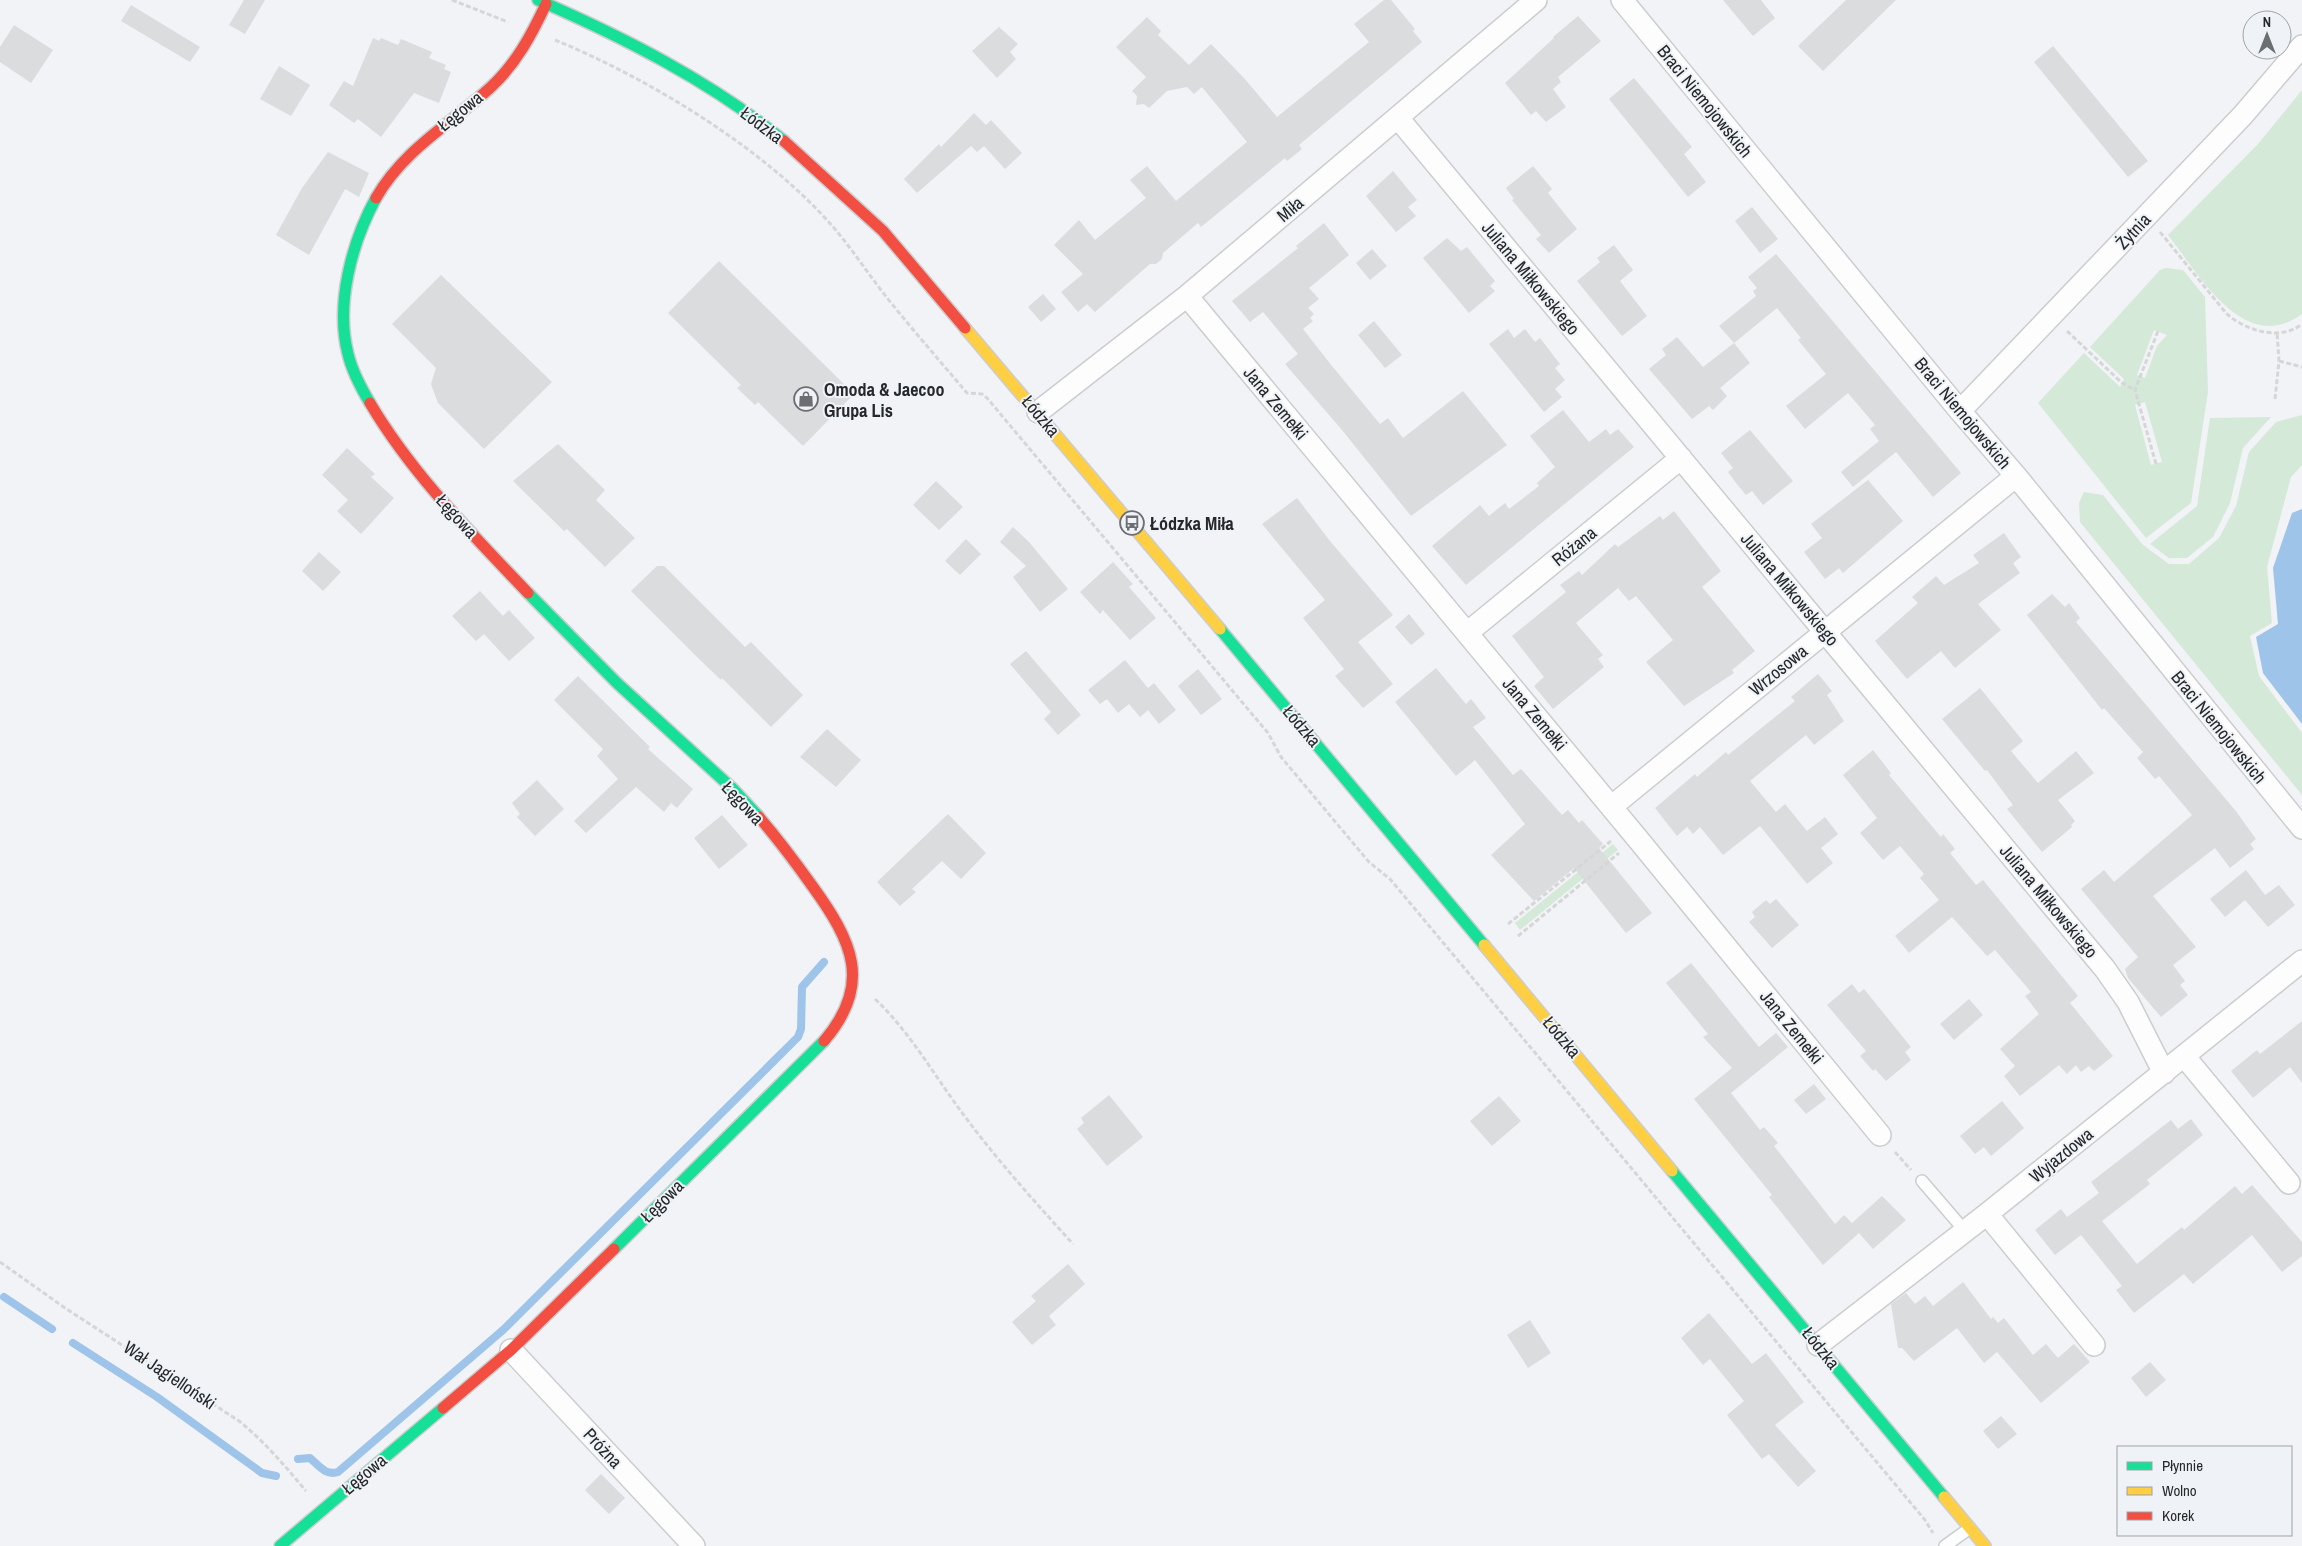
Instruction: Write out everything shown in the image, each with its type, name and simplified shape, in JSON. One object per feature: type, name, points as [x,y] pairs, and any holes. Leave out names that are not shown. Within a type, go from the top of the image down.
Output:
[{"type":"main road","name":"Łęgowa","points":[[280,1546],[511,1350],[822,1043],[846,1011],[851,997],[849,949],[836,918],[799,867],[735,791],[664,728],[541,608],[460,520],[428,484],[394,439],[353,369],[346,345],[345,300],[355,253],[379,192],[391,174],[410,152],[492,86],[515,60],[532,33],[542,2]]},
{"type":"main road","name":"Łódzka","points":[[542,2],[605,30],[704,84],[749,114],[794,148],[883,231],[1038,412],[1985,1546]]},
{"type":"street","name":"Miła","points":[[1038,412],[1187,296],[1536,0]]},
{"type":"street","name":"Braci Niemojowskich","points":[[1622,0],[1960,411],[2016,476],[2302,828]]},
{"type":"street","name":"Żytnia","points":[[1960,411],[2243,115],[2302,46]]},
{"type":"street","name":"Juliana Miłkowskiego","points":[[1398,118],[2105,969],[2128,1002],[2164,1073]]},
{"type":"street","name":"Jana Zemełki","points":[[1187,296],[1633,833],[1880,1135]]},
{"type":"street","name":"Różana","points":[[1467,633],[1681,458]]},
{"type":"street","name":"Wrzosowa","points":[[1611,807],[2016,476]]},
{"type":"street","name":"Wyjazdowa","points":[[1818,1345],[1987,1214],[2302,961]]},
{"type":"street","points":[[2184,1056],[2289,1183]]},
{"type":"street","points":[[1987,1214],[2094,1345]]},
{"type":"street","name":"Próżna","points":[[511,1350],[694,1546]]},
{"type":"lane","points":[[1922,1181],[1965,1231]]},
{"type":"lane","points":[[1941,1543],[1970,1528]]},
{"type":"path","points":[[452,0],[556,41],[598,60],[691,111],[763,163],[808,201],[834,228],[885,295],[967,393],[982,394],[987,398],[1268,733],[1281,757],[1369,862],[1390,879],[1925,1520],[1941,1543]]},
{"type":"path","points":[[2147,216],[2232,319],[2249,329],[2276,332],[2290,330],[2302,324]]},
{"type":"path","points":[[2051,317],[2122,383],[2135,390]]},
{"type":"path","points":[[2156,464],[2135,390],[2158,331]]},
{"type":"path","points":[[2275,399],[2279,361],[2276,332]]},
{"type":"path","points":[[2279,361],[2302,367]]},
{"type":"path","points":[[1508,924],[1633,833]]},
{"type":"path","points":[[1518,936],[1633,833]]},
{"type":"path","points":[[851,976],[894,1017],[962,1113],[1010,1176],[1073,1244]]},
{"type":"path","points":[[1880,1135],[1922,1181]]},
{"type":"path","name":"Wał Jagielloński","points":[[0,1262],[65,1308],[132,1350],[245,1426],[279,1458],[321,1510]]},
{"type":"green space","points":[[2302,90],[2302,314],[2281,325],[2261,325],[2242,318],[2224,305],[2208,288],[2168,235],[2258,144]]},
{"type":"green space","points":[[2166,268],[2183,270],[2205,297],[2208,392],[2191,503],[2146,538],[2038,403],[2084,353],[2120,387],[2124,379],[2090,347],[2160,270]],"holes":[[[2154,330],[2167,335],[2157,346],[2145,378],[2137,375]],[[2145,402],[2162,462],[2151,465],[2135,405]]]},
{"type":"green space","points":[[2302,415],[2302,465],[2291,477],[2267,567],[2272,623],[2250,636],[2259,676],[2302,733],[2302,795],[2080,522],[2079,503],[2084,492],[2103,495],[2143,545],[2169,564],[2189,564],[2219,538],[2236,506],[2249,452],[2276,422]]},
{"type":"green space","points":[[2271,417],[2243,448],[2230,503],[2213,537],[2187,558],[2169,558],[2150,544],[2197,506],[2210,418]]},
{"type":"green space","points":[[1613,844],[1618,850],[1520,930],[1515,923]]},
{"type":"water","points":[[2302,509],[2302,724],[2263,673],[2256,637],[2278,624],[2273,568],[2292,513]]},
{"type":"building","points":[[244,0],[265,0],[245,34],[229,25]]},
{"type":"building","points":[[1384,0],[1391,0],[1415,29],[1413,31],[1422,42],[1299,145],[1302,149],[1287,161],[1285,158],[1201,227],[1198,223],[1163,253],[1162,259],[1156,264],[1150,264],[1095,312],[1087,304],[1078,312],[1061,292],[1083,274],[1054,245],[1079,220],[1095,240],[1146,198],[1130,180],[1147,166],[1176,201],[1247,142],[1202,87],[1194,94],[1187,87],[1167,91],[1149,108],[1144,104],[1136,105],[1137,96],[1132,91],[1146,77],[1116,47],[1147,17],[1161,31],[1158,35],[1189,65],[1211,44],[1244,78],[1277,117],[1369,42],[1354,24]]},
{"type":"building","points":[[1723,0],[1761,0],[1775,18],[1753,36]]},
{"type":"building","points":[[1846,0],[1896,0],[1823,71],[1798,46]]},
{"type":"building","points":[[131,5],[200,47],[190,62],[121,21]]},
{"type":"building","points":[[1578,16],[1601,41],[1558,77],[1561,82],[1553,89],[1566,107],[1546,122],[1536,111],[1531,115],[1505,83]]},
{"type":"building","points":[[14,25],[53,50],[31,83],[0,62],[0,47]]},
{"type":"building","points":[[999,27],[1018,44],[1010,52],[1016,59],[997,78],[972,51]]},
{"type":"building","points":[[373,38],[379,41],[381,38],[398,45],[401,39],[432,52],[429,58],[446,65],[444,69],[451,72],[439,103],[414,93],[381,137],[358,119],[354,123],[329,105],[344,81],[353,86]]},
{"type":"building","points":[[2053,46],[2148,161],[2128,177],[2034,62]]},
{"type":"building","points":[[279,66],[310,85],[291,116],[260,99]]},
{"type":"building","points":[[1634,78],[1692,147],[1684,154],[1706,182],[1688,197],[1609,99]]},
{"type":"building","points":[[974,113],[986,125],[991,120],[1022,153],[1005,169],[984,146],[977,152],[971,146],[917,193],[904,179],[939,144],[941,147]]},
{"type":"building","points":[[328,152],[369,173],[359,197],[345,189],[309,255],[276,235],[302,188]]},
{"type":"building","points":[[1533,166],[1552,189],[1548,193],[1577,229],[1549,253],[1536,239],[1541,235],[1512,200],[1514,199],[1506,188]]},
{"type":"building","points":[[1393,171],[1417,200],[1408,207],[1416,216],[1396,232],[1366,196]]},
{"type":"building","points":[[1752,207],[1778,239],[1760,253],[1735,221]]},
{"type":"building","points":[[1324,223],[1349,255],[1309,288],[1319,299],[1308,308],[1314,314],[1310,318],[1313,321],[1303,329],[1332,366],[1380,424],[1388,418],[1403,438],[1463,391],[1507,445],[1411,516],[1342,430],[1285,364],[1298,354],[1263,312],[1250,322],[1232,301],[1298,248],[1296,246]]},
{"type":"building","points":[[1447,238],[1461,251],[1467,247],[1495,281],[1490,286],[1495,291],[1469,313],[1423,258]]},
{"type":"building","points":[[1614,245],[1633,270],[1620,281],[1647,316],[1622,336],[1577,281],[1600,262],[1597,258]]},
{"type":"building","points":[[1372,249],[1387,266],[1370,280],[1356,263]]},
{"type":"building","points":[[1776,254],[1961,473],[1933,497],[1896,452],[1853,487],[1841,472],[1879,441],[1870,429],[1875,425],[1848,393],[1805,429],[1786,406],[1826,374],[1798,340],[1801,338],[1777,308],[1734,343],[1719,326],[1756,296],[1753,291],[1757,288],[1748,277]]},
{"type":"building","points":[[719,261],[854,394],[803,446],[758,402],[755,405],[737,388],[741,385],[668,313]]},
{"type":"building","points":[[441,275],[552,382],[484,449],[438,403],[431,384],[436,368],[392,324]]},
{"type":"building","points":[[1043,294],[1056,309],[1041,322],[1028,307]]},
{"type":"building","points":[[1374,321],[1402,355],[1385,368],[1358,335]]},
{"type":"building","points":[[1508,329],[1514,338],[1525,329],[1535,342],[1540,338],[1560,364],[1555,368],[1565,380],[1555,389],[1562,397],[1544,412],[1489,344]]},
{"type":"building","points":[[1677,337],[1703,367],[1734,343],[1750,363],[1720,388],[1727,396],[1713,410],[1709,406],[1692,419],[1649,369],[1666,355],[1662,349]]},
{"type":"building","points":[[1563,410],[1589,442],[1606,429],[1610,435],[1618,429],[1634,447],[1466,585],[1432,546],[1480,505],[1489,516],[1505,503],[1509,509],[1539,486],[1537,483],[1555,467],[1530,436]]},
{"type":"building","points":[[1750,430],[1793,481],[1763,505],[1752,491],[1746,495],[1736,483],[1728,472],[1733,468],[1721,453]]},
{"type":"building","points":[[558,444],[605,490],[596,500],[635,538],[605,567],[567,529],[564,531],[513,481]]},
{"type":"building","points":[[347,448],[375,474],[371,477],[394,498],[361,534],[337,511],[348,500],[322,475]]},
{"type":"building","points":[[1868,480],[1903,521],[1843,573],[1839,568],[1825,579],[1804,552],[1822,538],[1811,524]]},
{"type":"building","points":[[936,481],[963,507],[939,530],[913,505]]},
{"type":"building","points":[[1297,498],[1330,541],[1393,615],[1358,642],[1393,684],[1363,708],[1335,676],[1344,669],[1303,618],[1325,600],[1262,524]]},
{"type":"building","points":[[1674,511],[1721,571],[1702,587],[1755,651],[1732,670],[1734,673],[1684,706],[1646,662],[1673,640],[1636,596],[1629,601],[1618,588],[1576,623],[1603,655],[1598,659],[1604,667],[1553,709],[1534,686],[1544,677],[1512,636],[1566,592],[1560,585],[1579,571],[1582,575],[1615,544],[1618,547],[1660,516],[1663,520]]},
{"type":"building","points":[[1013,527],[1029,542],[1068,589],[1040,612],[1013,577],[1026,566],[1000,542]]},
{"type":"building","points":[[2004,533],[2021,557],[2013,563],[2020,573],[1978,604],[2001,630],[1955,668],[1941,651],[1907,679],[1875,641],[1918,603],[1912,597],[1936,576],[1944,585],[1979,563],[1973,555]]},
{"type":"building","points":[[966,539],[981,554],[960,575],[945,561]]},
{"type":"building","points":[[319,552],[341,572],[323,591],[302,571]]},
{"type":"building","points":[[1113,562],[1133,584],[1129,587],[1156,618],[1130,640],[1103,610],[1100,614],[1080,592]]},
{"type":"building","points":[[657,566],[664,566],[745,647],[751,642],[803,695],[771,727],[631,591]]},
{"type":"building","points":[[480,591],[503,616],[509,610],[535,638],[509,661],[484,634],[476,641],[452,616]]},
{"type":"building","points":[[2052,594],[2065,607],[2069,603],[2080,618],[2076,622],[2235,810],[2256,839],[2250,844],[2254,849],[2230,868],[2215,848],[2153,896],[2196,947],[2173,965],[2185,981],[2180,985],[2188,995],[2161,1017],[2128,978],[2125,969],[2138,957],[2081,889],[2104,870],[2114,882],[2192,815],[2159,776],[2155,779],[2137,758],[2143,752],[2104,708],[2102,710],[2027,615]]},
{"type":"building","points":[[1409,614],[1425,634],[1411,645],[1395,627]]},
{"type":"building","points":[[1026,651],[1081,715],[1058,735],[1044,719],[1051,712],[1010,664]]},
{"type":"building","points":[[1125,660],[1148,688],[1154,683],[1176,710],[1159,724],[1148,710],[1140,717],[1129,704],[1118,713],[1107,699],[1100,704],[1088,690]]},
{"type":"building","points":[[1436,668],[1466,704],[1471,699],[1486,718],[1473,727],[1513,775],[1521,769],[1562,815],[1568,810],[1579,823],[1582,820],[1603,844],[1599,848],[1652,913],[1626,933],[1574,868],[1534,901],[1491,855],[1525,824],[1475,760],[1456,776],[1395,702]]},
{"type":"building","points":[[1198,669],[1222,699],[1201,715],[1178,686]]},
{"type":"building","points":[[1818,674],[1832,691],[1827,695],[1844,721],[1814,745],[1806,735],[1750,781],[1776,812],[1785,804],[1807,831],[1825,817],[1838,834],[1821,848],[1833,863],[1807,884],[1760,826],[1723,855],[1700,827],[1693,834],[1687,827],[1677,836],[1655,808],[1695,774],[1697,777],[1726,752],[1728,755],[1795,701],[1791,697]]},
{"type":"building","points":[[578,676],[650,747],[648,749],[693,789],[677,808],[671,803],[664,812],[636,787],[586,833],[574,821],[618,779],[597,756],[603,749],[554,700]]},
{"type":"building","points":[[1980,688],[2023,741],[2011,751],[2038,783],[2076,751],[2094,773],[2058,800],[2075,821],[2071,825],[2072,827],[2042,852],[2007,809],[2013,805],[1987,770],[1985,771],[1942,719]]},
{"type":"building","points":[[827,729],[861,760],[836,787],[800,757]]},
{"type":"building","points":[[1873,750],[1891,773],[1889,775],[1941,837],[1943,834],[1955,849],[1950,853],[1976,885],[1983,880],[2078,996],[2070,1003],[2113,1056],[2094,1071],[2089,1066],[2081,1072],[2076,1065],[2067,1074],[2059,1065],[2020,1096],[2004,1076],[2015,1066],[2000,1049],[2039,1014],[2025,996],[2031,992],[1995,950],[1987,956],[1952,917],[1909,953],[1895,936],[1939,900],[1920,878],[1924,874],[1900,846],[1883,860],[1860,833],[1877,818],[1843,775]]},
{"type":"building","points":[[537,780],[564,809],[535,836],[517,817],[520,814],[512,803]]},
{"type":"building","points":[[948,814],[986,853],[961,879],[942,861],[912,889],[916,892],[900,906],[877,882]]},
{"type":"building","points":[[722,815],[748,845],[719,869],[694,838]]},
{"type":"building","points":[[2246,870],[2265,895],[2279,885],[2295,905],[2268,927],[2245,900],[2225,917],[2210,899]]},
{"type":"building","points":[[1776,899],[1799,925],[1772,948],[1749,922],[1755,917],[1752,912],[1766,900],[1770,904]]},
{"type":"building","points":[[1691,963],[1759,1047],[1776,1033],[1788,1047],[1731,1093],[1760,1130],[1764,1127],[1778,1143],[1774,1146],[1835,1224],[1844,1215],[1852,1223],[1882,1196],[1906,1220],[1873,1249],[1859,1233],[1823,1265],[1769,1197],[1772,1195],[1694,1099],[1732,1068],[1703,1037],[1708,1034],[1666,983]]},
{"type":"building","points":[[1852,984],[1859,993],[1864,989],[1911,1047],[1905,1052],[1911,1060],[1886,1081],[1875,1069],[1873,1071],[1860,1056],[1866,1051],[1827,1005]]},
{"type":"building","points":[[1969,999],[1983,1015],[1954,1040],[1940,1024]]},
{"type":"building","points":[[2302,1021],[2302,1083],[2290,1067],[2253,1098],[2231,1071],[2257,1050],[2260,1054]]},
{"type":"building","points":[[1814,1084],[1826,1099],[1806,1114],[1794,1100]]},
{"type":"building","points":[[1109,1095],[1143,1137],[1107,1166],[1077,1129],[1084,1123],[1081,1118]]},
{"type":"building","points":[[1499,1096],[1521,1121],[1492,1146],[1470,1121]]},
{"type":"building","points":[[2002,1101],[2024,1128],[1991,1156],[1984,1147],[1975,1154],[1960,1136]]},
{"type":"building","points":[[2191,1119],[2203,1135],[2147,1180],[2150,1184],[2102,1221],[2137,1264],[2182,1227],[2184,1230],[2235,1186],[2242,1194],[2252,1185],[2302,1242],[2302,1256],[2282,1272],[2252,1235],[2193,1284],[2184,1274],[2134,1313],[2116,1290],[2122,1286],[2081,1235],[2055,1255],[2035,1230],[2061,1209],[2067,1217],[2099,1193],[2091,1182],[2171,1120],[2178,1129]]},
{"type":"building","points":[[1068,1264],[1085,1284],[1049,1316],[1056,1325],[1032,1345],[1012,1322],[1036,1301],[1031,1296]]},
{"type":"building","points":[[1963,1282],[1991,1319],[1993,1317],[1998,1323],[2004,1318],[2033,1355],[2046,1344],[2058,1358],[2074,1344],[2090,1362],[2041,1403],[1997,1352],[1984,1363],[1957,1328],[1914,1361],[1902,1348],[1898,1348],[1891,1304],[1906,1293],[1915,1304],[1925,1296],[1933,1306]]},
{"type":"building","points":[[1709,1313],[1752,1364],[1766,1353],[1804,1402],[1775,1425],[1816,1471],[1798,1487],[1769,1454],[1762,1459],[1727,1415],[1744,1401],[1710,1359],[1703,1365],[1681,1338]]},
{"type":"building","points":[[1530,1320],[1551,1353],[1528,1368],[1507,1335]]},
{"type":"building","points":[[2150,1362],[2166,1380],[2146,1397],[2131,1378]]},
{"type":"building","points":[[2001,1416],[2017,1434],[1998,1449],[1983,1431]]},
{"type":"building","points":[[601,1474],[625,1498],[609,1514],[585,1490]]},
{"type":"waterway","points":[[298,1459],[310,1458],[326,1471],[330,1473],[338,1472],[503,1330],[798,1037],[801,1029],[802,987],[824,962]]},
{"type":"waterway","points":[[4,1297],[52,1329]]},
{"type":"waterway","points":[[73,1343],[157,1397],[262,1473],[276,1476]]},
{"type":"traffic: fast","points":[[538,0],[635,45],[666,62],[727,99],[784,141]]},
{"type":"traffic: fast","points":[[370,403],[357,379],[348,354],[344,335],[344,315],[345,294],[353,254],[367,215],[376,198]]},
{"type":"traffic: fast","points":[[528,593],[617,683],[733,789],[759,817]]},
{"type":"traffic: fast","points":[[1220,629],[1484,945]]},
{"type":"traffic: fast","points":[[614,1249],[824,1041]]},
{"type":"traffic: fast","points":[[1672,1171],[1944,1497]]},
{"type":"traffic: fast","points":[[280,1546],[443,1408]]},
{"type":"traffic: slow","points":[[965,328],[1220,629]]},
{"type":"traffic: slow","points":[[1484,945],[1672,1171]]},
{"type":"traffic: slow","points":[[1944,1497],[1985,1546]]},
{"type":"traffic: jam","points":[[376,198],[387,181],[414,151],[491,87],[508,69],[523,48],[546,4]]},
{"type":"traffic: jam","points":[[784,141],[883,231],[965,328]]},
{"type":"traffic: jam","points":[[370,403],[404,454],[423,478],[528,593]]},
{"type":"traffic: jam","points":[[759,817],[827,907],[847,944],[852,981],[848,1000],[839,1020],[824,1041]]},
{"type":"traffic: jam","points":[[443,1408],[511,1350],[614,1249]]},
{"type":"place","name":"Omoda & Jaecoo Grupa Lis","points":[[806,399]]},
{"type":"place","name":"Łódzka Miła","points":[[1132,523]]}]
